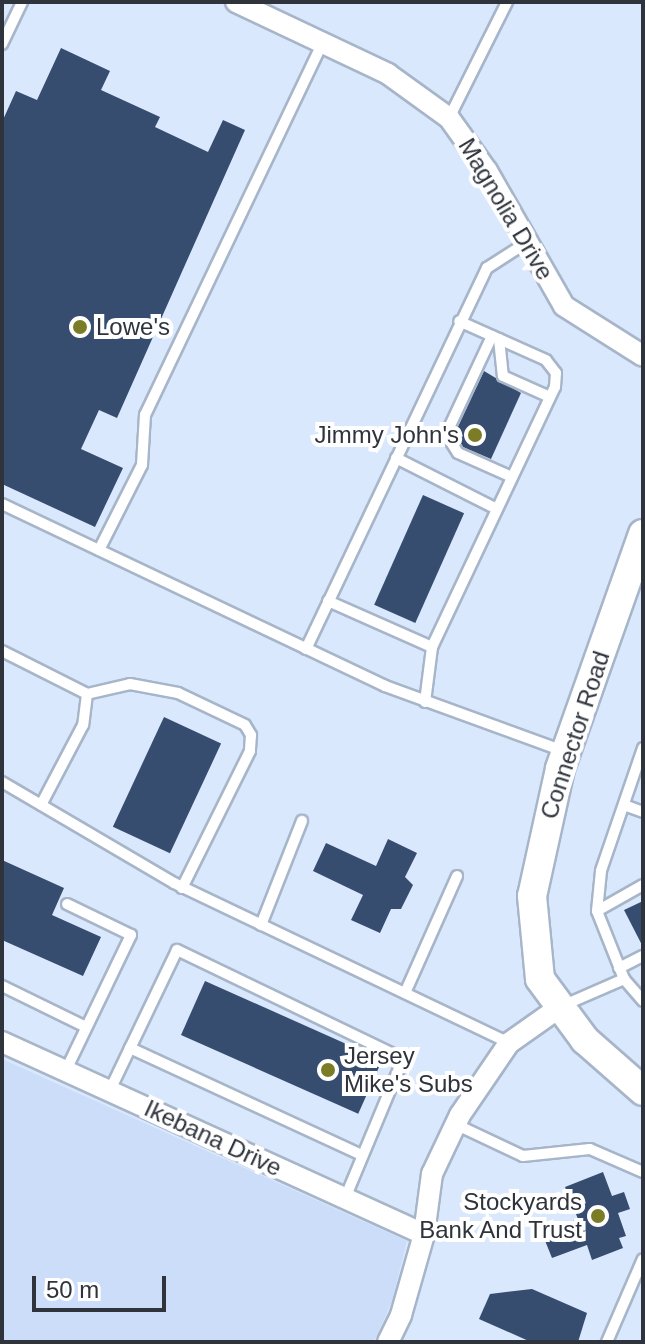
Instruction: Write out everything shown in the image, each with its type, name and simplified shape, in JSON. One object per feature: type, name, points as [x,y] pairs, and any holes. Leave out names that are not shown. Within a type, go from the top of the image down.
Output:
[{"type":"main road","name":"Connector Road","points":[[643,534],[546,817],[532,896],[540,979],[614,1070],[643,1091]]},
{"type":"street","name":"Magnolia Drive","points":[[248,5],[388,74],[449,118],[487,171],[564,306],[643,356]]},
{"type":"street","points":[[388,1342],[401,1315],[424,1234],[432,1174],[455,1124],[509,1043],[560,1007]]},
{"type":"street","name":"Ikebana Drive","points":[[2,1042],[424,1234]]},
{"type":"lane","points":[[2,44],[22,2]]},
{"type":"lane","points":[[449,118],[507,2]]},
{"type":"lane","points":[[99,550],[142,465],[145,415],[322,44]]},
{"type":"lane","points":[[306,649],[459,321],[487,268],[526,243]]},
{"type":"lane","points":[[425,702],[432,647],[550,397],[556,373],[546,360],[459,321]]},
{"type":"lane","points":[[496,338],[503,376],[550,397]]},
{"type":"lane","points":[[496,338],[446,434],[458,453],[512,477]]},
{"type":"lane","points":[[396,458],[497,509]]},
{"type":"lane","points":[[2,504],[306,649],[425,702],[566,752]]},
{"type":"lane","points":[[328,601],[432,647]]},
{"type":"lane","points":[[2,651],[87,694],[130,684],[178,693],[245,725],[251,735],[250,751],[182,888]]},
{"type":"lane","points":[[41,805],[83,725],[87,694]]},
{"type":"lane","points":[[642,754],[601,871],[597,911],[624,979],[643,1001]]},
{"type":"lane","points":[[2,782],[182,888],[509,1043]]},
{"type":"lane","points":[[624,805],[643,812]]},
{"type":"lane","points":[[261,925],[302,821]]},
{"type":"lane","points":[[405,993],[457,876]]},
{"type":"lane","points":[[597,911],[643,885]]},
{"type":"lane","points":[[66,1070],[131,935],[67,904]]},
{"type":"lane","points":[[110,1090],[177,950],[403,1059],[359,1154],[345,1198]]},
{"type":"lane","points":[[619,968],[643,956]]},
{"type":"lane","points":[[560,1007],[624,979]]},
{"type":"lane","points":[[2,986],[86,1027]]},
{"type":"lane","points":[[130,1048],[359,1154]]},
{"type":"lane","points":[[455,1124],[523,1156],[590,1149],[643,1172]]},
{"type":"lane","points":[[607,1342],[643,1259]]},
{"type":"shaded area","points":[[2,1059],[407,1241],[392,1301],[374,1342],[2,1342]]},
{"type":"building","name":"Lowe's","points":[[61,48],[110,71],[101,90],[160,117],[155,127],[208,152],[223,120],[245,130],[117,418],[99,410],[81,449],[123,468],[95,527],[2,484],[2,122],[16,91],[37,100]]},
{"type":"building","points":[[484,371],[521,393],[491,459],[463,447],[455,433]]},
{"type":"building","points":[[423,495],[464,513],[415,623],[374,605]]},
{"type":"building","points":[[164,717],[221,744],[170,853],[113,827]]},
{"type":"building","points":[[388,839],[417,853],[405,877],[413,885],[401,909],[391,909],[380,933],[351,920],[363,895],[313,871],[326,843],[376,866]]},
{"type":"building","points":[[2,860],[64,888],[52,915],[101,937],[83,976],[2,940]]},
{"type":"building","points":[[643,901],[643,947],[624,910]]},
{"type":"building","points":[[205,981],[382,1060],[358,1114],[181,1035]]},
{"type":"building","name":"Stockyards Bank And Trust","points":[[603,1172],[612,1196],[624,1192],[630,1209],[618,1213],[626,1236],[619,1238],[623,1248],[592,1260],[587,1245],[552,1258],[542,1233],[578,1219],[565,1187]]},
{"type":"building","points":[[532,1289],[587,1313],[578,1342],[531,1342],[479,1319],[490,1294]]},
{"type":"place","name":"Lowe's","points":[[80,327]]},
{"type":"place","name":"Jimmy John's","points":[[475,435]]},
{"type":"place","name":"Jersey Mike's Subs","points":[[328,1070]]},
{"type":"place","name":"Stockyards Bank And Trust","points":[[598,1216]]}]
